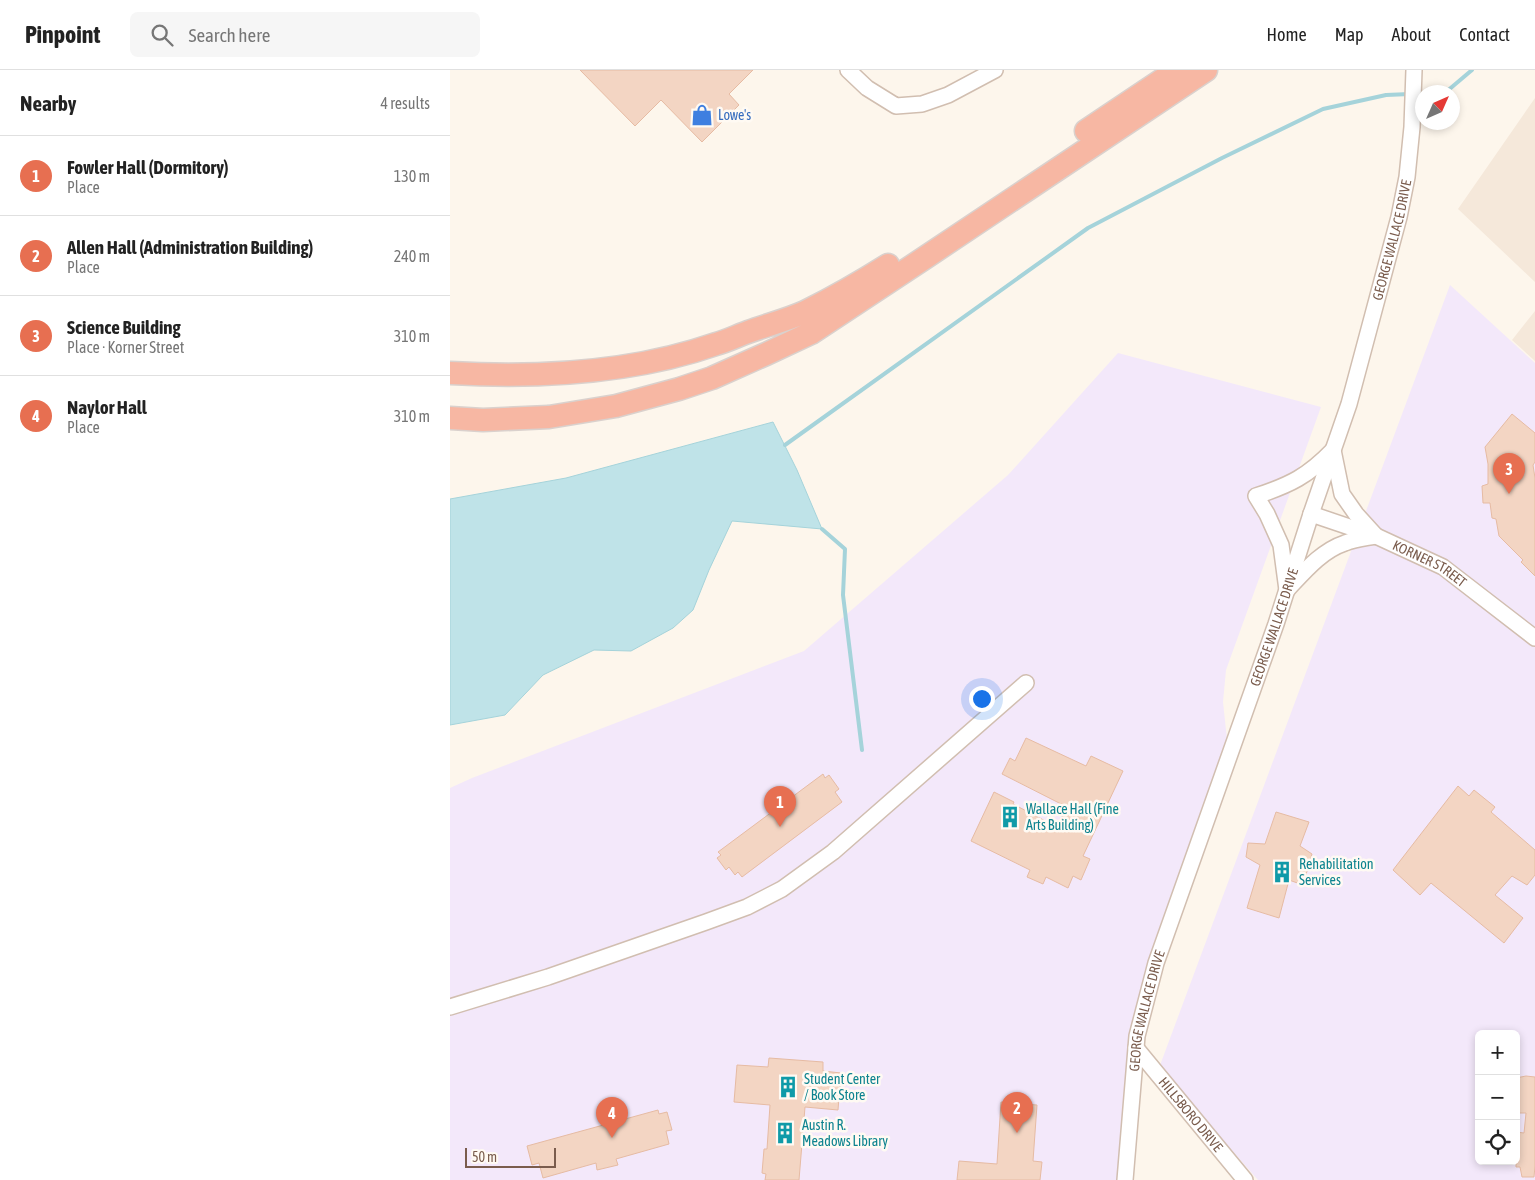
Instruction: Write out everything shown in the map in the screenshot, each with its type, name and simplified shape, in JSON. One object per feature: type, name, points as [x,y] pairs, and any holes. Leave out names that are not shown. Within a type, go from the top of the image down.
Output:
[{"type":"highway","points":[[450,373],[509,376],[576,372],[644,362],[678,356],[804,312],[878,271],[929,239],[1176,70]]},
{"type":"highway","points":[[450,418],[491,419],[549,416],[616,406],[679,390],[712,378],[766,354],[810,333],[1206,70]]},
{"type":"street","points":[[848,70],[867,88],[896,106],[922,104],[948,95],[995,70]]},
{"type":"street","name":"GEORGE WALLACE DRIVE","points":[[1125,1180],[1137,1036],[1141,1017],[1156,963],[1229,758],[1349,404],[1399,217],[1407,177],[1412,127],[1414,70]]},
{"type":"street","points":[[1333,450],[1342,494],[1356,514],[1376,536]]},
{"type":"street","points":[[1287,590],[1281,544],[1256,496],[1279,489],[1305,475],[1333,450]]},
{"type":"street","name":"KORNER STREET","points":[[1311,514],[1376,536],[1443,567],[1535,638]]},
{"type":"street","points":[[1287,590],[1308,567],[1334,547],[1346,542],[1376,536]]},
{"type":"street","points":[[450,1007],[548,977],[722,916],[747,907],[782,889],[833,852],[1026,683]]},
{"type":"street","name":"HILLSBORO DRIVE","points":[[1136,1048],[1244,1180]]},
{"type":"shaded area","points":[[1535,98],[1535,282],[1458,209]]},
{"type":"shaded area","points":[[1450,285],[1535,363],[1535,1180],[1258,1180],[1159,1068]]},
{"type":"shaded area","points":[[1535,311],[1535,361],[1512,340]]},
{"type":"shaded area","points":[[1118,353],[1321,407],[1226,670],[1223,702],[1229,758],[1141,1017],[1125,1180],[450,1180],[450,788],[804,651],[1008,475]]},
{"type":"water","points":[[773,422],[797,470],[822,529],[732,521],[693,610],[673,628],[631,651],[594,650],[543,675],[505,715],[450,725],[450,499],[566,478]]},
{"type":"building","name":"Lowe's","points":[[580,70],[753,70],[729,94],[739,105],[702,142],[661,100],[635,126]]},
{"type":"building","points":[[1512,414],[1535,433],[1535,462],[1533,465],[1535,478],[1535,576],[1521,562],[1523,560],[1499,536],[1496,519],[1492,518],[1490,503],[1483,503],[1482,486],[1488,484],[1488,464],[1485,447]]},
{"type":"building","name":"Wallace Hall (Fine Arts Building)","points":[[1026,738],[1086,766],[1091,756],[1123,771],[1083,856],[1090,859],[1081,880],[1073,876],[1068,888],[1046,877],[1043,884],[1027,877],[1030,870],[971,841],[994,792],[1057,827],[1067,807],[1002,774],[1010,758],[1015,761]]},
{"type":"building","points":[[823,774],[825,778],[829,775],[839,789],[835,792],[842,802],[742,877],[738,872],[735,875],[729,867],[726,870],[717,858],[721,855],[718,852]]},
{"type":"building","points":[[1458,786],[1469,796],[1474,790],[1495,807],[1491,812],[1535,850],[1535,875],[1527,885],[1512,876],[1495,895],[1523,918],[1504,943],[1431,883],[1420,895],[1393,870]]},
{"type":"building","name":"Rehabilitation Services","points":[[1276,812],[1309,822],[1300,846],[1312,854],[1303,885],[1289,880],[1279,918],[1247,908],[1260,865],[1246,857],[1248,843],[1265,844]]},
{"type":"building","name":"Student Center / Book Store","points":[[769,1058],[823,1062],[823,1071],[841,1073],[838,1110],[805,1107],[799,1180],[765,1180],[766,1174],[762,1173],[764,1149],[767,1149],[770,1105],[734,1102],[737,1065],[768,1067]]},
{"type":"building","points":[[1520,1077],[1535,1077],[1534,1177],[1522,1177],[1520,1167],[1516,1167],[1516,1165],[1520,1165],[1520,1132],[1524,1133],[1526,1113],[1520,1113]]},
{"type":"building","points":[[1007,1096],[1024,1097],[1023,1104],[1037,1105],[1033,1161],[1042,1162],[1040,1180],[957,1180],[959,1161],[997,1164],[1001,1102],[1007,1103]]},
{"type":"building","points":[[658,1110],[659,1114],[667,1112],[672,1130],[666,1131],[669,1144],[616,1159],[618,1165],[597,1170],[596,1163],[543,1178],[539,1163],[532,1165],[527,1146]]},
{"type":"waterway","points":[[1454,85],[1472,70]]},
{"type":"waterway","points":[[785,445],[1088,228],[1222,158],[1323,109],[1386,95],[1410,94]]},
{"type":"waterway","points":[[822,529],[845,549],[843,595],[862,750]]},
{"type":"place","name":"Lowe's","points":[[702,115]]},
{"type":"place","name":"Science Building","points":[[1509,494]]},
{"type":"place","name":"Wallace Hall (Fine Arts Building)","points":[[1010,817]]},
{"type":"place","name":"Fowler Hall (Dormitory)","points":[[780,827]]},
{"type":"place","name":"Rehabilitation Services","points":[[1282,872]]},
{"type":"place","name":"Student Center / Book Store","points":[[788,1087]]},
{"type":"place","name":"Austin R. Meadows Library","points":[[785,1133]]},
{"type":"place","name":"Allen Hall (Administration Building)","points":[[1017,1133]]},
{"type":"place","name":"Naylor Hall","points":[[612,1138]]}]
